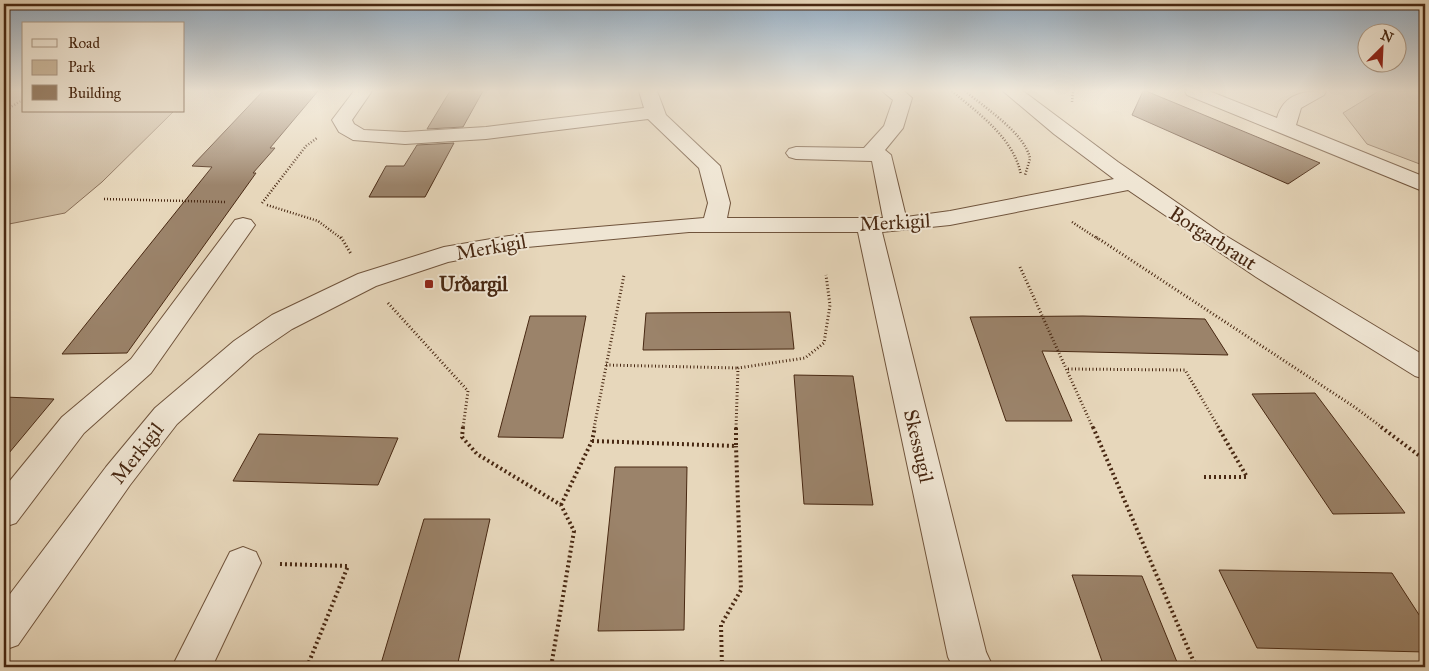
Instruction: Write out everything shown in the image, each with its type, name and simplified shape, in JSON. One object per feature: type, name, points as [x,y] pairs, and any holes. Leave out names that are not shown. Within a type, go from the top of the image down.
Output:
[{"type":"street","points":[[343,122],[346,128],[360,136],[405,138],[486,133],[573,122]]},
{"type":"street","points":[[663,122],[709,166],[719,204],[714,224]]},
{"type":"street","points":[[796,153],[869,155],[893,128],[895,122]]},
{"type":"street","name":"Borgarbraut","points":[[1052,122],[1129,183],[1302,297],[1425,369]]},
{"type":"street","points":[[1272,122],[1425,185]]},
{"type":"street","points":[[1286,122],[1286,128]]},
{"type":"street","name":"Skessugil","points":[[869,155],[881,155],[882,225],[925,475],[968,657],[973,667]]},
{"type":"street","name":"Merkigil","points":[[4,632],[17,594],[166,416],[244,348],[282,322],[367,280],[404,266],[485,246],[643,228],[714,224],[882,225],[950,218],[1129,183]]},
{"type":"street","points":[[4,513],[72,425],[141,366],[159,344],[243,210]]},
{"type":"street","points":[[192,667],[243,563]]},
{"type":"path","points":[[262,204],[306,146],[339,122]]},
{"type":"path","points":[[988,122],[1007,144],[1020,166],[1021,180],[1030,166],[1030,155],[1022,142],[1000,122]]},
{"type":"path","points":[[104,199],[243,210],[262,204],[318,221],[342,238],[367,280],[468,391],[462,437],[477,454],[561,505],[574,531],[551,667]]},
{"type":"path","points":[[1043,200],[1080,228],[1353,406],[1425,460]]},
{"type":"path","points":[[1020,267],[1068,369],[1196,667]]},
{"type":"path","points":[[606,365],[738,368],[806,358],[824,344],[830,305],[826,275]]},
{"type":"path","points":[[561,505],[592,441],[624,276]]},
{"type":"path","points":[[722,667],[721,625],[741,590],[736,446],[738,368]]},
{"type":"path","points":[[1068,369],[1185,370],[1247,477],[1204,477]]},
{"type":"path","points":[[592,441],[736,446]]},
{"type":"path","points":[[243,563],[348,566],[307,667]]},
{"type":"green space","points":[[4,122],[163,122],[102,182],[65,213],[4,225]]},
{"type":"green space","points":[[1350,122],[1425,122],[1425,166],[1367,144]]},
{"type":"building","points":[[233,122],[292,122],[270,148],[275,148],[253,173],[256,173],[127,353],[62,354],[212,167],[192,166]]},
{"type":"building","points":[[431,122],[466,122],[463,127],[427,129]]},
{"type":"building","points":[[1149,122],[1222,122],[1320,163],[1288,184]]},
{"type":"building","points":[[454,143],[425,197],[369,197],[386,166],[404,166],[417,145]]},
{"type":"building","points":[[790,312],[794,349],[643,350],[646,313]]},
{"type":"building","points":[[530,316],[586,316],[563,438],[498,437]]},
{"type":"building","points":[[1083,316],[1205,319],[1228,355],[1042,351],[1072,421],[1006,421],[970,317]]},
{"type":"building","points":[[794,375],[853,376],[873,505],[804,504]]},
{"type":"building","points":[[1315,393],[1405,513],[1333,514],[1252,394]]},
{"type":"building","points":[[4,397],[54,399],[4,459]]},
{"type":"building","points":[[259,434],[398,438],[378,485],[233,481]]},
{"type":"building","points":[[615,467],[687,467],[684,630],[598,631]]},
{"type":"building","points":[[424,519],[490,519],[457,667],[380,667]]},
{"type":"building","points":[[1219,570],[1392,573],[1425,624],[1425,652],[1257,648]]},
{"type":"building","points":[[1072,575],[1142,576],[1179,667],[1104,667]]},
{"type":"place","name":"Urðargil","points":[[429,284]]}]
